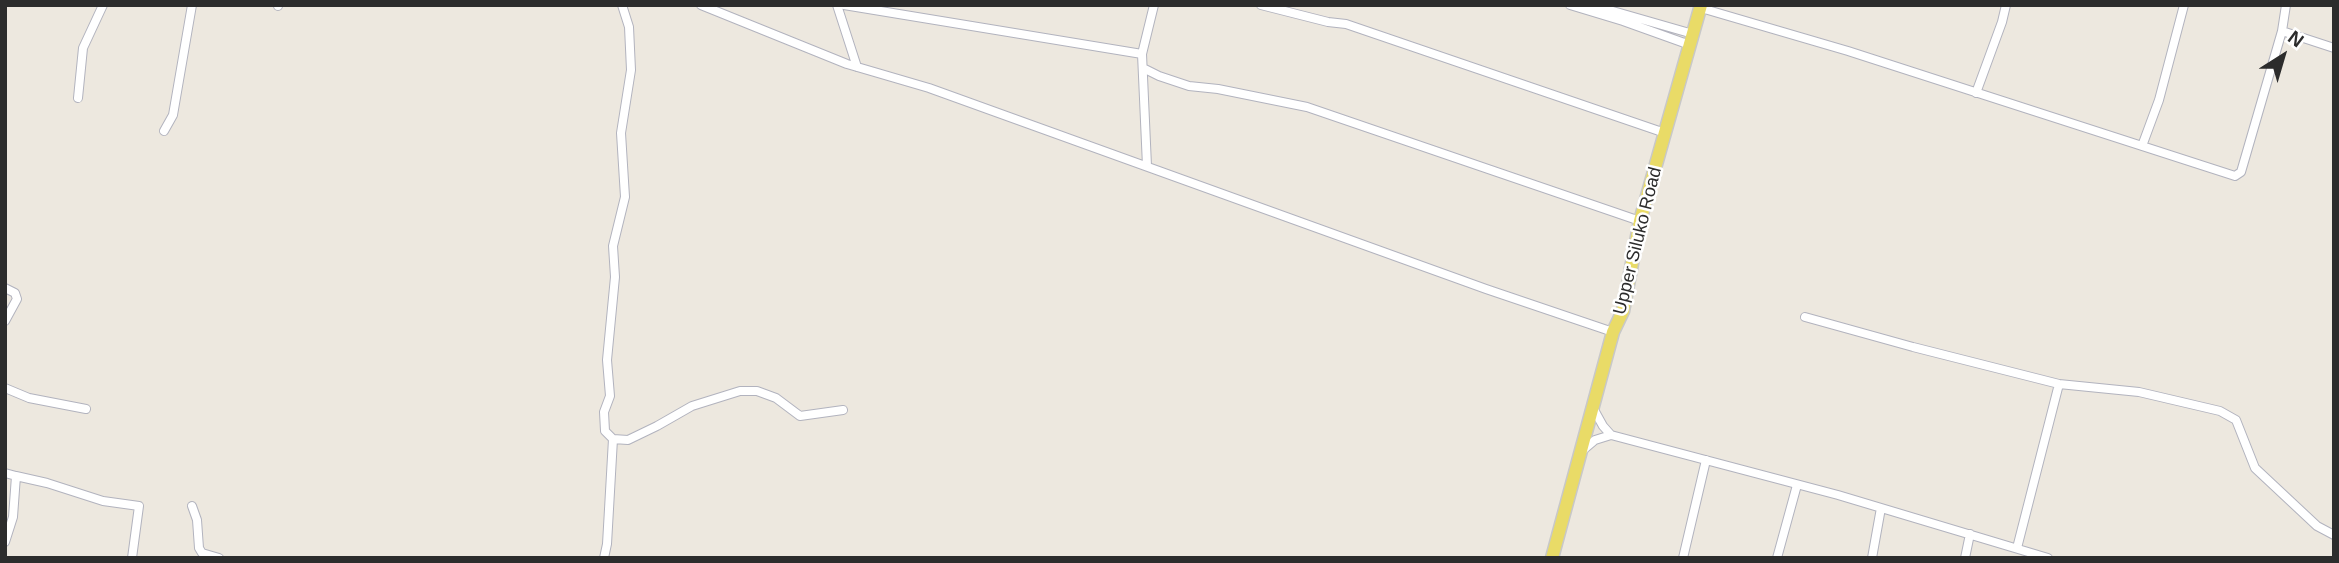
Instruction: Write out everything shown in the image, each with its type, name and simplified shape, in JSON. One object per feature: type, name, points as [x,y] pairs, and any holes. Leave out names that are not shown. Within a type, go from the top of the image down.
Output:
[{"type":"main road","name":"Upper Siluko Road","points":[[1552,558],[1613,332],[1623,311],[1640,221],[1701,7]]},
{"type":"street","points":[[78,98],[83,48],[103,5]]},
{"type":"street","points":[[164,131],[173,115],[192,5]]},
{"type":"street","points":[[622,5],[629,27],[631,70],[621,133],[625,197],[613,246],[615,277],[607,360],[610,396],[604,412],[605,431],[613,439],[628,440],[692,405],[740,391],[757,391],[776,398],[800,416],[843,410]]},
{"type":"street","points":[[701,5],[857,67],[929,88],[1486,289],[1613,332]]},
{"type":"street","points":[[838,5],[857,67]]},
{"type":"street","points":[[844,5],[1142,54]]},
{"type":"street","points":[[1147,166],[1142,54],[1154,5]]},
{"type":"street","points":[[1261,5],[1346,24],[1665,133]]},
{"type":"street","points":[[1570,5],[1691,40]]},
{"type":"street","points":[[1592,5],[1691,40]]},
{"type":"street","points":[[1976,93],[2006,5]]},
{"type":"street","points":[[2142,146],[2158,100],[2184,5]]},
{"type":"street","points":[[1701,7],[1848,51],[2235,176],[2241,172],[2282,31],[2286,5]]},
{"type":"street","points":[[2282,31],[2334,48]]},
{"type":"street","points":[[1143,68],[1189,86],[1218,89],[1307,107],[1640,221]]},
{"type":"street","points":[[5,288],[15,293],[17,299],[5,321]]},
{"type":"street","points":[[1805,317],[2059,384],[2139,392],[2229,415],[2236,420],[2255,468],[2317,526],[2334,535]]},
{"type":"street","points":[[2017,548],[2059,384]]},
{"type":"street","points":[[5,388],[29,398],[86,410]]},
{"type":"street","points":[[1593,408],[1612,435]]},
{"type":"street","points":[[1582,450],[1595,440],[1612,435],[1881,508],[2048,558]]},
{"type":"street","points":[[604,558],[613,439]]},
{"type":"street","points":[[1683,558],[1706,460]]},
{"type":"street","points":[[5,473],[28,477],[103,500],[139,506],[132,558]]},
{"type":"street","points":[[5,542],[13,517],[16,476]]},
{"type":"street","points":[[1777,558],[1797,485]]},
{"type":"street","points":[[192,506],[197,520],[199,548],[202,553],[219,558]]},
{"type":"street","points":[[1872,558],[1881,508]]},
{"type":"street","points":[[1965,558],[1970,534]]}]
